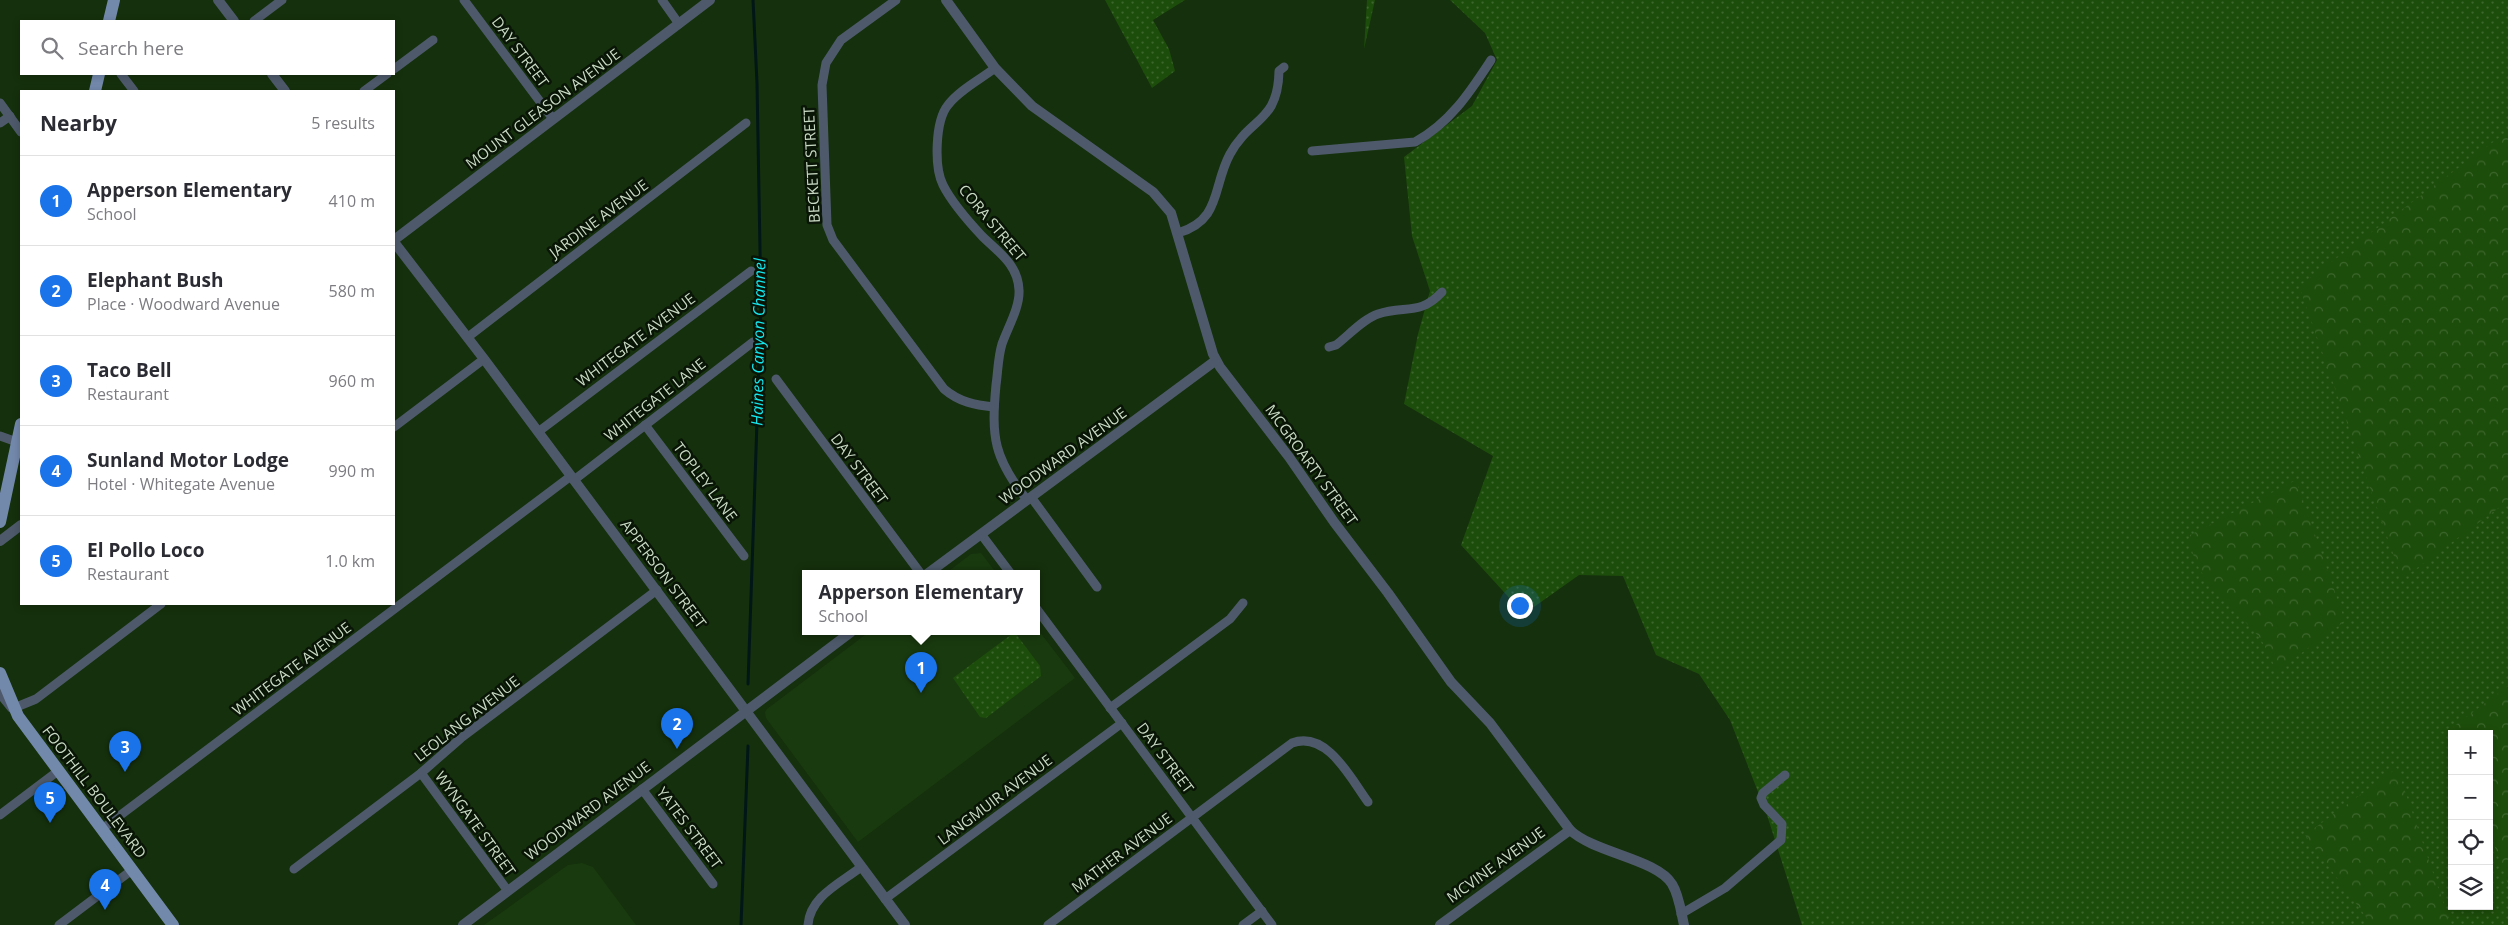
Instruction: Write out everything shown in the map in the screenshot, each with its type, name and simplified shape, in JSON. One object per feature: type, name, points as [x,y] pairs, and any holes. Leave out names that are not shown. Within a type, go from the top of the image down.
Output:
[{"type":"main road","points":[[109,20],[114,0]]},
{"type":"main road","points":[[95,90],[99,75]]},
{"type":"main road","points":[[0,522],[20,428]]},
{"type":"main road","name":"FOOTHILL BOULEVARD","points":[[0,673],[16,712],[173,925]]},
{"type":"street","points":[[218,0],[233,20]]},
{"type":"street","points":[[255,20],[282,0]]},
{"type":"street","name":"DAY STREET","points":[[464,0],[553,119]]},
{"type":"street","points":[[662,0],[679,24]]},
{"type":"street","name":"MOUNT GLEASON AVENUE","points":[[395,241],[710,0]]},
{"type":"street","name":"BECKETT STREET","points":[[896,0],[841,40],[826,63],[822,86],[827,225],[833,240],[944,389],[955,398],[973,405],[994,407]]},
{"type":"street","name":"MCGROARTY STREET","points":[[946,0],[995,68],[1032,106],[1153,192],[1169,210],[1178,233],[1216,361],[1289,457],[1329,516],[1393,600],[1451,682],[1490,723],[1570,830],[1589,844],[1625,857],[1668,878],[1673,885],[1684,925]]},
{"type":"street","points":[[395,68],[433,40]]},
{"type":"street","points":[[1312,151],[1414,142],[1428,134],[1451,114],[1466,98],[1491,60]]},
{"type":"street","points":[[1178,233],[1190,229],[1206,216],[1217,194],[1230,154],[1274,104],[1279,87],[1279,71],[1284,67]]},
{"type":"street","name":"CORA STREET","points":[[995,68],[951,101],[940,118],[937,128],[939,175],[943,185],[972,224],[1007,260],[1016,273],[1018,281],[1018,298],[1000,354],[994,407],[994,437],[999,456],[1008,474],[1097,587]]},
{"type":"street","points":[[122,75],[133,90]]},
{"type":"street","points":[[273,75],[284,90]]},
{"type":"street","points":[[365,90],[386,75]]},
{"type":"street","points":[[0,103],[20,131]]},
{"type":"street","points":[[0,123],[10,116]]},
{"type":"street","name":"JARDINE AVENUE","points":[[468,337],[746,123]]},
{"type":"street","name":"APPERSON STREET","points":[[395,243],[484,358],[905,925]]},
{"type":"street","name":"WHITEGATE AVENUE","points":[[538,432],[751,271]]},
{"type":"street","points":[[1329,347],[1336,345],[1375,315],[1420,308],[1433,302],[1442,292]]},
{"type":"street","name":"WHITEGATE LANE","points":[[573,478],[753,342]]},
{"type":"street","points":[[395,426],[484,358]]},
{"type":"street","name":"WOODWARD AVENUE","points":[[933,570],[1216,361]]},
{"type":"street","name":"DAY STREET","points":[[776,379],[918,570]]},
{"type":"street","name":"TOPLEY LANE","points":[[645,425],[744,556]]},
{"type":"street","points":[[0,436],[17,442]]},
{"type":"street","name":"WHITEGATE AVENUE","points":[[102,829],[573,478]]},
{"type":"street","points":[[0,541],[20,526]]},
{"type":"street","points":[[981,534],[1008,570]]},
{"type":"street","name":"LEOLANG AVENUE","points":[[294,869],[421,773],[461,738],[657,590]]},
{"type":"street","points":[[1110,708],[1230,618],[1243,604]]},
{"type":"street","points":[[0,693],[16,712],[161,605]]},
{"type":"street","name":"DAY STREET","points":[[1040,613],[1272,925]]},
{"type":"street","name":"WOODWARD AVENUE","points":[[463,925],[847,635]]},
{"type":"street","name":"LANGMUIR AVENUE","points":[[885,899],[1122,723]]},
{"type":"street","name":"MATHER AVENUE","points":[[1048,925],[1292,743],[1299,740],[1313,742],[1331,753],[1368,802]]},
{"type":"street","points":[[0,815],[58,771]]},
{"type":"street","name":"WYNGATE STREET","points":[[421,773],[508,891]]},
{"type":"street","points":[[1681,914],[1725,888],[1743,871],[1776,847],[1783,834],[1782,824],[1764,806],[1761,798],[1763,793],[1785,775]]},
{"type":"street","name":"YATES STREET","points":[[642,789],[713,884]]},
{"type":"street","name":"MCVINE AVENUE","points":[[1440,925],[1570,830]]},
{"type":"street","points":[[808,925],[810,912],[815,902],[861,867]]},
{"type":"street","points":[[59,925],[132,870]]},
{"type":"street","points":[[1243,925],[1262,911]]},
{"type":"shaded area","points":[[981,553],[994,570],[950,570],[971,554]]},
{"type":"shaded area","points":[[1040,632],[1075,678],[858,842],[766,718],[765,712],[865,635],[1040,635]]},
{"type":"shaded area","points":[[582,863],[593,867],[636,925],[484,925],[568,865]]},
{"type":"green space","points":[[1105,0],[1185,0],[1153,20],[1169,49],[1175,71],[1152,88]]},
{"type":"green space","points":[[1367,0],[1375,0],[1364,49]]},
{"type":"green space","points":[[1450,0],[2508,0],[2508,925],[1802,925],[1767,815],[1730,720],[1699,674],[1656,655],[1623,576],[1579,575],[1524,614],[1461,545],[1493,456],[1404,404],[1418,334],[1430,291],[1412,236],[1404,157],[1472,106],[1497,60],[1485,33]]},
{"type":"green space","points":[[2508,131],[2508,501],[2402,579],[2299,286]]},
{"type":"green space","points":[[2296,480],[2345,621],[2277,671],[2259,637],[2205,578],[2197,565],[2190,535]]},
{"type":"green space","points":[[1011,635],[1017,635],[1040,666],[1041,676],[986,718],[980,717],[953,678]]},
{"type":"green space","points":[[2508,686],[2508,884],[2493,841],[2493,730],[2454,730],[2453,727]]},
{"type":"green space","points":[[2397,768],[2451,925],[2372,925],[2305,835]]},
{"type":"waterway","name":"Haines Canyon Channel","points":[[748,684],[761,305],[757,83],[753,0]]},
{"type":"waterway","name":"Haines Canyon Channel","points":[[741,925],[748,746]]},
{"type":"place","name":"Apperson Elementary","points":[[921,693]]},
{"type":"place","name":"Elephant Bush","points":[[677,749]]},
{"type":"place","name":"Taco Bell","points":[[125,772]]},
{"type":"place","name":"El Pollo Loco","points":[[50,823]]},
{"type":"place","name":"Sunland Motor Lodge","points":[[105,910]]}]
